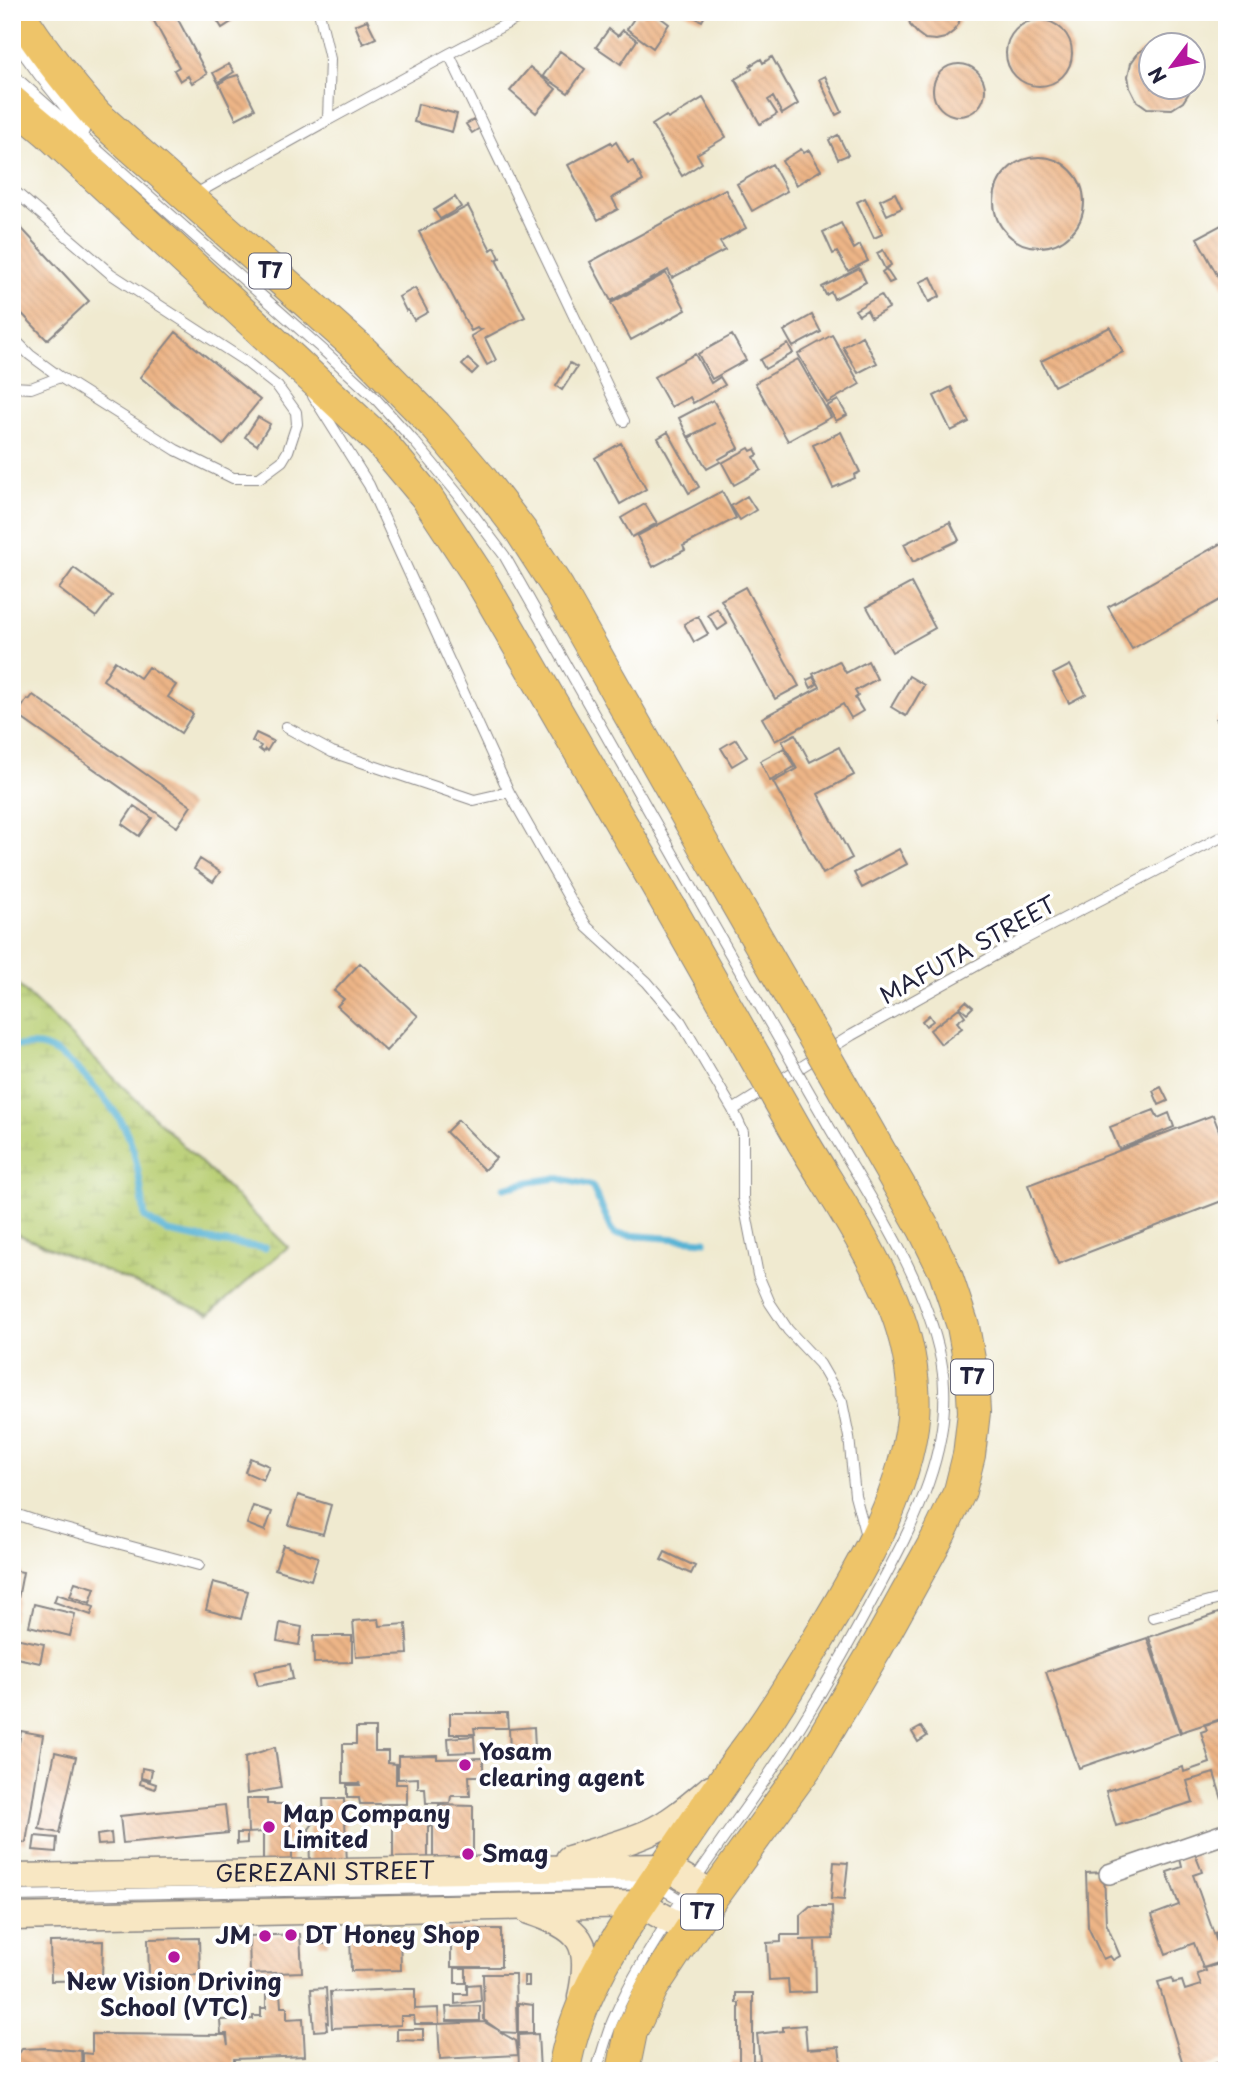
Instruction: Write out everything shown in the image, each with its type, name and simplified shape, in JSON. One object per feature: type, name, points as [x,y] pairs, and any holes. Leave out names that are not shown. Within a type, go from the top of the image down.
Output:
[{"type":"highway","name":"T7","points":[[18,12],[42,51],[97,116],[396,383],[482,480],[521,531],[558,588],[694,891],[815,1133]]},
{"type":"highway","name":"T7","points":[[12,102],[49,133],[380,441],[426,496],[694,891],[857,1112],[924,1229],[945,1272],[963,1326],[972,1376],[974,1412],[969,1455],[960,1491],[939,1535],[860,1624],[798,1755],[689,1906],[631,2032],[623,2071]]},
{"type":"highway","points":[[565,2066],[575,2026],[589,1990],[653,1885],[772,1714],[860,1624],[870,1549],[896,1490],[911,1432],[913,1385],[909,1359],[892,1300],[864,1246],[815,1133]]},
{"type":"main road","points":[[530,1869],[605,1849],[651,1832],[691,1805],[730,1771]]},
{"type":"main road","name":"GEREZANI STREET","points":[[12,1877],[530,1869],[653,1885],[689,1906]]},
{"type":"main road","name":"T7","points":[[653,1885],[689,1906]]},
{"type":"main road","name":"GEREZANI STREET","points":[[12,1917],[515,1906],[653,1885]]},
{"type":"main road","points":[[515,1906],[556,1920],[575,1933],[585,1952],[586,1972],[575,2026]]},
{"type":"street","points":[[1108,1874],[1227,1833]]},
{"type":"lane","points":[[319,12],[330,59],[328,120]]},
{"type":"lane","points":[[189,198],[529,12]]},
{"type":"lane","points":[[12,38],[80,127],[123,172]]},
{"type":"lane","points":[[449,54],[624,421]]},
{"type":"lane","points":[[12,74],[373,397],[414,441],[504,555],[694,891]]},
{"type":"lane","points":[[12,189],[111,274],[245,361],[278,387],[296,412],[297,424],[288,452],[282,461],[259,478],[233,478],[176,450],[60,377],[30,355],[12,337]]},
{"type":"lane","points":[[286,354],[369,485],[509,792],[587,927],[647,982],[681,1022],[733,1110],[743,1132],[743,1198],[758,1275],[770,1303],[788,1330],[820,1364],[842,1402],[855,1495],[870,1549]]},
{"type":"lane","points":[[12,387],[31,388],[60,377]]},
{"type":"lane","points":[[286,727],[332,752],[474,800],[509,792]]},
{"type":"lane","name":"MAFUTA STREET","points":[[733,1110],[852,1035],[1017,943],[1227,834]]},
{"type":"lane","points":[[815,1133],[902,1255],[930,1318],[941,1362],[944,1401],[940,1444],[929,1483],[909,1533],[860,1624]]},
{"type":"lane","points":[[12,1513],[199,1565]]},
{"type":"lane","points":[[1153,1617],[1227,1597]]},
{"type":"lane","points":[[12,1896],[653,1885]]},
{"type":"lane","points":[[596,2071],[613,2020],[629,1988],[689,1906]]},
{"type":"green space","points":[[12,979],[288,1247],[209,1314],[12,1232]]},
{"type":"building","points":[[149,12],[174,12],[207,74],[192,83],[188,76],[180,81],[174,70],[179,67]]},
{"type":"building","points":[[212,12],[235,12],[239,17],[222,28]]},
{"type":"building","points":[[644,12],[653,12],[669,24],[653,48],[627,29],[637,14],[641,17]]},
{"type":"building","points":[[683,12],[707,12],[702,21]]},
{"type":"building","points":[[908,12],[960,12],[959,23],[945,38],[925,39],[910,25]]},
{"type":"building","points":[[367,20],[376,38],[363,44],[355,25]]},
{"type":"building","points":[[1039,20],[1052,23],[1062,30],[1069,40],[1072,53],[1069,66],[1062,76],[1052,83],[1039,86],[1026,83],[1016,76],[1009,66],[1006,53],[1009,40],[1016,30],[1026,23]]},
{"type":"building","points":[[609,29],[618,36],[623,30],[637,40],[621,64],[596,47]]},
{"type":"building","points":[[560,51],[585,69],[568,93],[543,76]]},
{"type":"building","points":[[1138,53],[1138,101],[1130,88],[1128,76],[1131,63]]},
{"type":"building","points":[[772,57],[798,104],[782,114],[773,97],[768,100],[777,114],[760,124],[735,79],[752,69],[750,66],[761,59],[763,63]]},
{"type":"building","points":[[229,64],[234,72],[218,82],[213,73]]},
{"type":"building","points":[[959,64],[978,71],[985,90],[978,109],[959,116],[940,109],[933,90],[940,71]]},
{"type":"building","points":[[530,67],[556,89],[536,113],[510,91]]},
{"type":"building","points":[[238,75],[255,109],[236,119],[219,84]]},
{"type":"building","points":[[825,76],[842,112],[836,115],[819,79]]},
{"type":"building","points":[[703,98],[726,137],[697,154],[702,163],[682,176],[652,125],[666,116],[668,119]]},
{"type":"building","points":[[1139,102],[1183,102],[1172,109],[1147,108]]},
{"type":"building","points":[[418,104],[457,114],[452,132],[414,122]]},
{"type":"building","points":[[475,119],[480,128],[472,133],[466,124]]},
{"type":"building","points":[[838,135],[848,155],[838,159],[829,140]]},
{"type":"building","points":[[611,142],[612,145],[616,142],[628,163],[633,161],[643,181],[612,198],[618,209],[598,220],[568,165]]},
{"type":"building","points":[[801,149],[804,153],[809,150],[821,170],[796,185],[782,161]]},
{"type":"building","points":[[1039,157],[1056,160],[1071,170],[1081,185],[1084,202],[1081,219],[1071,234],[1056,244],[1039,247],[1022,244],[1007,234],[997,219],[994,202],[997,185],[1007,170],[1022,160]]},
{"type":"building","points":[[772,164],[787,191],[752,211],[737,184]]},
{"type":"building","points":[[725,189],[746,228],[720,242],[725,250],[672,278],[668,270],[611,301],[590,262]]},
{"type":"building","points":[[895,193],[902,208],[887,215],[880,200]]},
{"type":"building","points":[[455,197],[461,207],[440,219],[434,210]]},
{"type":"building","points":[[865,198],[883,234],[874,238],[857,202]]},
{"type":"building","points":[[468,206],[491,250],[495,247],[500,258],[496,260],[525,317],[485,338],[496,360],[487,365],[471,336],[481,330],[477,328],[471,331],[419,232]]},
{"type":"building","points":[[12,218],[89,301],[47,340],[12,303]]},
{"type":"building","points":[[841,223],[854,249],[860,245],[868,261],[848,271],[837,252],[833,254],[823,232]]},
{"type":"building","points":[[1223,224],[1227,232],[1227,293],[1197,238]]},
{"type":"building","points":[[883,250],[891,265],[885,269],[877,253]]},
{"type":"building","points":[[859,268],[866,282],[834,299],[831,292],[826,295],[822,287]]},
{"type":"building","points":[[886,269],[894,281],[889,283],[882,272]]},
{"type":"building","points":[[666,273],[686,310],[631,340],[611,303]]},
{"type":"building","points":[[931,277],[940,296],[929,302],[920,282]]},
{"type":"building","points":[[415,288],[428,312],[414,320],[399,297]]},
{"type":"building","points":[[881,295],[889,308],[871,318],[867,310],[859,315],[855,310]]},
{"type":"building","points":[[812,315],[821,332],[793,347],[784,331]]},
{"type":"building","points":[[1110,327],[1123,352],[1054,386],[1041,361]]},
{"type":"building","points":[[176,332],[260,400],[223,445],[140,377]]},
{"type":"building","points":[[732,335],[746,360],[712,379],[698,354]]},
{"type":"building","points":[[832,335],[860,384],[827,403],[798,354]]},
{"type":"building","points":[[862,336],[877,363],[858,373],[843,347]]},
{"type":"building","points":[[788,344],[793,353],[765,369],[760,360]]},
{"type":"building","points":[[695,354],[711,383],[720,377],[725,385],[693,403],[690,397],[671,407],[654,377]]},
{"type":"building","points":[[468,359],[478,368],[472,374],[462,365]]},
{"type":"building","points":[[798,359],[831,417],[788,441],[755,383]]},
{"type":"building","points":[[570,363],[577,367],[562,390],[556,386]]},
{"type":"building","points":[[951,387],[969,422],[951,431],[934,396]]},
{"type":"building","points":[[713,400],[739,448],[707,469],[689,438],[715,423],[688,437],[679,418]]},
{"type":"building","points":[[838,400],[847,415],[836,421],[827,406]]},
{"type":"building","points":[[258,417],[270,424],[257,445],[245,437]]},
{"type":"building","points":[[668,432],[699,487],[689,493],[658,438]]},
{"type":"building","points":[[841,432],[860,472],[854,475],[855,478],[833,488],[813,445]]},
{"type":"building","points":[[621,443],[646,489],[620,504],[595,458]]},
{"type":"building","points":[[749,448],[751,451],[755,449],[758,455],[754,457],[761,470],[734,485],[722,463]]},
{"type":"building","points":[[722,491],[736,518],[683,546],[685,550],[653,567],[637,536]]},
{"type":"building","points":[[747,496],[756,510],[740,520],[731,506]]},
{"type":"building","points":[[645,504],[657,523],[632,537],[621,518]]},
{"type":"building","points":[[950,522],[959,540],[913,562],[904,544]]},
{"type":"building","points":[[1227,540],[1227,596],[1132,649],[1108,607]]},
{"type":"building","points":[[74,568],[112,596],[96,617],[59,589]]},
{"type":"building","points":[[911,583],[935,628],[892,652],[867,607]]},
{"type":"building","points":[[745,587],[799,686],[775,699],[721,600]]},
{"type":"building","points":[[717,609],[727,624],[718,630],[708,615]]},
{"type":"building","points":[[698,616],[708,634],[694,642],[684,624]]},
{"type":"building","points":[[115,661],[140,678],[148,667],[176,685],[168,697],[193,714],[181,733],[103,680]]},
{"type":"building","points":[[839,661],[846,673],[868,661],[877,679],[855,691],[858,696],[855,698],[863,711],[851,718],[843,704],[775,741],[762,718],[820,687],[813,674]]},
{"type":"building","points":[[1070,665],[1086,694],[1069,703],[1053,674]]},
{"type":"building","points":[[909,676],[924,685],[906,716],[891,707]]},
{"type":"building","points":[[813,677],[817,684],[811,688],[807,680]]},
{"type":"building","points":[[33,695],[191,806],[177,827],[17,715],[27,699]]},
{"type":"building","points":[[1227,713],[1227,739],[1216,719]]},
{"type":"building","points":[[256,733],[273,741],[267,751],[265,749],[263,752],[259,749],[261,746],[252,741]]},
{"type":"building","points":[[795,734],[810,762],[839,747],[854,775],[818,794],[852,858],[823,874],[773,782],[797,769],[782,741]]},
{"type":"building","points":[[736,739],[747,757],[732,766],[721,748]]},
{"type":"building","points":[[784,748],[794,767],[770,781],[760,761]]},
{"type":"building","points":[[134,806],[152,818],[139,836],[122,824]]},
{"type":"building","points":[[899,849],[907,864],[862,888],[854,873]]},
{"type":"building","points":[[200,859],[220,872],[213,882],[194,869]]},
{"type":"building","points":[[360,963],[418,1016],[386,1051],[337,1006],[344,999],[334,991]]},
{"type":"building","points":[[966,1001],[973,1007],[967,1013],[960,1007]]},
{"type":"building","points":[[959,1008],[965,1016],[957,1022],[962,1028],[941,1044],[930,1030]]},
{"type":"building","points":[[929,1015],[933,1021],[926,1026],[922,1021]]},
{"type":"building","points":[[1161,1087],[1168,1101],[1159,1105],[1153,1091]]},
{"type":"building","points":[[1154,1110],[1158,1118],[1169,1113],[1174,1127],[1119,1149],[1110,1127]]},
{"type":"building","points":[[1213,1115],[1227,1151],[1227,1199],[1058,1264],[1028,1185]]},
{"type":"building","points":[[458,1120],[496,1158],[484,1170],[446,1132]]},
{"type":"building","points":[[250,1458],[269,1466],[263,1480],[245,1472]]},
{"type":"building","points":[[298,1495],[331,1505],[323,1534],[289,1525]]},
{"type":"building","points":[[253,1506],[272,1512],[265,1531],[247,1524]]},
{"type":"building","points":[[283,1545],[318,1557],[311,1580],[275,1569]]},
{"type":"building","points":[[665,1552],[695,1566],[691,1574],[661,1560]]},
{"type":"building","points":[[12,1570],[23,1572],[14,1620],[12,1620]]},
{"type":"building","points":[[75,1582],[95,1588],[90,1603],[70,1596]]},
{"type":"building","points":[[213,1582],[248,1591],[241,1619],[206,1610]]},
{"type":"building","points":[[57,1594],[94,1607],[91,1615],[54,1602]]},
{"type":"building","points":[[34,1604],[75,1614],[70,1636],[29,1626]]},
{"type":"building","points":[[1227,1610],[1227,1717],[1181,1732],[1149,1637]]},
{"type":"building","points":[[379,1619],[380,1626],[406,1624],[408,1654],[356,1657],[353,1621]]},
{"type":"building","points":[[280,1623],[302,1627],[299,1645],[277,1641]]},
{"type":"building","points":[[313,1636],[352,1636],[352,1662],[314,1663]]},
{"type":"building","points":[[15,1638],[44,1644],[40,1663],[12,1657]]},
{"type":"building","points":[[1147,1638],[1180,1733],[1079,1768],[1046,1672]]},
{"type":"building","points":[[290,1664],[293,1679],[258,1686],[254,1671]]},
{"type":"building","points":[[450,1713],[507,1713],[508,1728],[474,1728],[475,1734],[450,1734]]},
{"type":"building","points":[[1227,1718],[1227,1806],[1224,1806],[1214,1773],[1187,1781],[1193,1802],[1116,1826],[1106,1791],[1183,1767],[1184,1772],[1210,1763],[1201,1732],[1207,1730],[1205,1725]]},
{"type":"building","points":[[534,1727],[535,1749],[510,1751],[509,1729]]},
{"type":"building","points":[[921,1727],[927,1736],[918,1742],[912,1732]]},
{"type":"building","points":[[356,1728],[375,1728],[375,1751],[388,1751],[388,1763],[396,1764],[396,1784],[407,1784],[407,1804],[360,1804],[359,1798],[347,1798],[347,1785],[360,1785],[343,1783],[343,1744],[356,1744]]},
{"type":"building","points":[[21,1731],[43,1735],[26,1843],[12,1840],[12,1783]]},
{"type":"building","points":[[474,1736],[475,1752],[449,1753],[448,1738]]},
{"type":"building","points":[[275,1747],[281,1788],[247,1794],[245,1757]]},
{"type":"building","points":[[55,1752],[76,1757],[59,1833],[39,1829]]},
{"type":"building","points":[[437,1755],[437,1759],[483,1758],[483,1776],[469,1776],[470,1796],[451,1796],[450,1803],[426,1803],[425,1788],[418,1788],[418,1778],[398,1779],[398,1756]]},
{"type":"building","points":[[142,1768],[152,1770],[150,1780],[141,1778]]},
{"type":"building","points":[[141,1779],[156,1784],[155,1789],[140,1784]]},
{"type":"building","name":"Map Company Limited","points":[[247,1799],[267,1799],[267,1804],[283,1804],[283,1822],[290,1822],[291,1841],[283,1842],[283,1847],[292,1847],[292,1863],[263,1864],[263,1832],[248,1833]]},
{"type":"building","name":"Map Company Limited","points":[[323,1799],[344,1799],[347,1863],[310,1865],[309,1829],[315,1821],[324,1820]]},
{"type":"building","points":[[225,1805],[228,1833],[123,1843],[120,1816]]},
{"type":"building","points":[[439,1805],[473,1806],[473,1861],[433,1860],[433,1826],[428,1826],[428,1861],[393,1861],[393,1819],[407,1819],[408,1813],[433,1813],[433,1817],[439,1817]]},
{"type":"building","points":[[111,1833],[112,1844],[98,1845],[97,1835]]},
{"type":"building","points":[[237,1833],[247,1833],[247,1843],[237,1844]]},
{"type":"building","points":[[35,1836],[57,1838],[56,1852],[33,1850]]},
{"type":"building","points":[[1195,1854],[1202,1872],[1193,1875],[1219,1948],[1215,1933],[1227,1929],[1227,1960],[1203,1968],[1194,1943],[1166,1954],[1152,1915],[1179,1905],[1167,1872],[1182,1867],[1180,1859]]},
{"type":"building","points":[[834,1862],[848,1863],[844,1900],[831,1899]]},
{"type":"building","points":[[1104,1872],[1106,1923],[1120,1956],[1113,1960],[1110,1956],[1103,1959],[1088,1927],[1086,1873]]},
{"type":"building","points":[[810,1906],[832,1906],[833,1939],[799,1940],[815,1940],[816,1992],[789,1993],[788,1979],[769,1980],[767,1943],[781,1942],[781,1935],[800,1935],[800,1915]]},
{"type":"building","points":[[318,1929],[327,1929],[328,1944],[319,1944]]},
{"type":"building","points":[[446,1929],[501,1929],[501,1967],[451,1967],[451,1944],[446,1943]]},
{"type":"building","points":[[400,1932],[401,1970],[351,1971],[350,1933]]},
{"type":"building","points":[[300,1934],[302,1972],[250,1974],[249,1936]]},
{"type":"building","name":"New Vision Driving School (VTC)","points":[[199,1938],[200,1975],[149,1976],[148,1939]]},
{"type":"building","points":[[103,1941],[102,1980],[51,1981],[50,1942]]},
{"type":"building","points":[[1227,1962],[1227,2060],[1185,2071],[1158,1982],[1172,1978],[1173,1983],[1182,1981],[1185,1990],[1201,1985],[1197,1974],[1206,1971],[1205,1968]]},
{"type":"building","points":[[455,1968],[466,1968],[466,1983],[455,1983]]},
{"type":"building","points":[[483,1974],[515,1974],[517,2033],[500,2032],[516,2041],[518,2055],[440,2059],[438,2024],[484,2022],[500,2031],[484,2020]]},
{"type":"building","points":[[524,1976],[529,1976],[529,1986],[524,1986]]},
{"type":"building","points":[[480,1984],[481,2001],[455,2004],[455,1994],[467,1994],[467,1985]]},
{"type":"building","points":[[326,1988],[327,2030],[314,2031],[311,1989]]},
{"type":"building","points":[[415,1989],[415,2009],[438,2008],[439,2024],[415,2024],[414,2016],[401,2016],[401,2025],[332,2028],[330,1992]]},
{"type":"building","points":[[280,1992],[281,2007],[287,2007],[287,2019],[303,2018],[305,2056],[234,2059],[234,2071],[83,2071],[83,2053],[92,2054],[92,2034],[226,2035],[228,2045],[227,2034],[221,2034],[220,2020],[253,2019],[253,2016],[261,2016],[261,2008],[266,2008],[266,1993]]},
{"type":"building","points":[[736,1993],[753,1993],[753,2071],[733,2071],[732,2062],[739,2062],[739,2003],[736,2003]]},
{"type":"building","points":[[518,2003],[533,2005],[533,2033],[518,2033]]},
{"type":"building","points":[[480,2006],[480,2021],[447,2021],[446,2007]]},
{"type":"building","points":[[805,2025],[807,2049],[839,2047],[842,2071],[756,2071],[755,2061],[760,2061],[757,2034]]},
{"type":"building","points":[[397,2029],[423,2029],[423,2041],[397,2040]]},
{"type":"building","points":[[538,2034],[540,2071],[519,2071],[518,2035]]},
{"type":"building","points":[[22,2049],[81,2051],[82,2071],[12,2071],[12,2058],[15,2059]]},
{"type":"building","points":[[1227,2063],[1227,2071],[1210,2071]]},
{"type":"waterway","points":[[12,1046],[40,1046],[64,1058],[90,1082],[113,1109],[127,1133],[134,1153],[145,1218],[168,1232],[265,1248]]},
{"type":"waterway","points":[[504,1188],[557,1178],[592,1186],[614,1234],[705,1241]]},
{"type":"place","name":"Yosam clearing agent","points":[[465,1765]]},
{"type":"place","name":"Map Company Limited","points":[[269,1827]]},
{"type":"place","name":"Smag","points":[[468,1854]]},
{"type":"place","name":"DT Honey Shop","points":[[291,1935]]},
{"type":"place","name":"JM","points":[[265,1936]]},
{"type":"place","name":"New Vision Driving School (VTC)","points":[[174,1957]]}]
